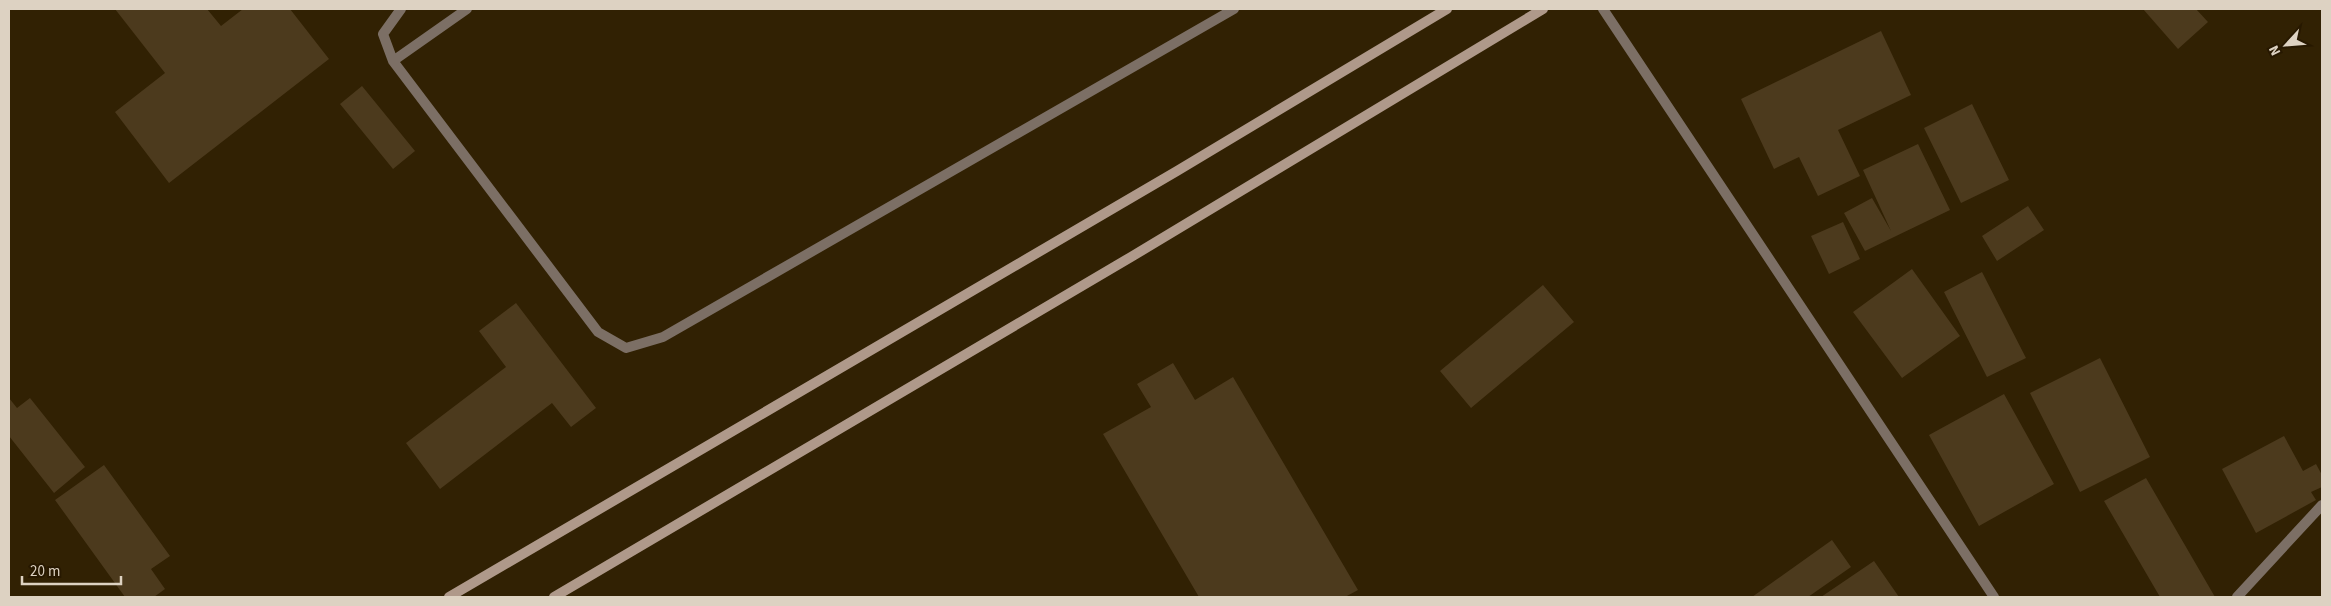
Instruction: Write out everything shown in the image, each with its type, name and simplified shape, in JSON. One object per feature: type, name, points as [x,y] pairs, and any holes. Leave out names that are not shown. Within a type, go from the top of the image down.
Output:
[{"type":"street","points":[[401,9],[383,34],[393,61],[598,332],[626,348],[672,332],[1234,9]]},
{"type":"street","points":[[393,61],[467,9]]},
{"type":"street","points":[[449,597],[1177,171],[1447,9]]},
{"type":"street","points":[[554,597],[1132,257],[1543,9]]},
{"type":"street","points":[[1603,9],[1994,597]]},
{"type":"street","points":[[2237,597],[2322,505]]},
{"type":"building","points":[[115,9],[207,9],[221,26],[243,9],[290,9],[329,59],[169,183],[115,112],[165,73]]},
{"type":"building","points":[[2143,9],[2196,9],[2208,22],[2178,49]]},
{"type":"building","points":[[1881,31],[1911,95],[1838,130],[1860,176],[1818,196],[1799,157],[1774,169],[1741,99]]},
{"type":"building","points":[[362,86],[415,151],[393,169],[340,104]]},
{"type":"building","points":[[1972,104],[2009,180],[1961,203],[1924,128]]},
{"type":"building","points":[[1918,144],[1950,210],[1865,251],[1844,213],[1872,198],[1891,231],[1863,170]]},
{"type":"building","points":[[2028,206],[2044,230],[1997,261],[1982,236]]},
{"type":"building","points":[[1843,222],[1860,259],[1829,274],[1811,236]]},
{"type":"building","points":[[1912,269],[1960,336],[1902,378],[1853,312]]},
{"type":"building","points":[[1982,272],[2026,358],[1987,377],[1944,292]]},
{"type":"building","points":[[1543,285],[1574,322],[1471,408],[1440,371]]},
{"type":"building","points":[[516,303],[596,408],[571,427],[552,403],[440,489],[406,443],[506,367],[479,331]]},
{"type":"building","points":[[2100,358],[2150,457],[2080,492],[2030,393]]},
{"type":"building","points":[[1173,363],[1195,400],[1233,377],[1358,590],[1345,597],[1199,597],[1103,434],[1151,407],[1137,384]]},
{"type":"building","points":[[2004,394],[2054,484],[1979,526],[1929,435]]},
{"type":"building","points":[[9,398],[17,408],[30,398],[85,467],[54,493],[9,436]]},
{"type":"building","points":[[2284,436],[2303,471],[2316,464],[2322,475],[2322,487],[2311,492],[2316,500],[2256,533],[2222,469]]},
{"type":"building","points":[[104,465],[170,556],[151,569],[165,589],[154,597],[125,597],[55,500]]},
{"type":"building","points":[[2146,478],[2215,597],[2160,597],[2104,501]]},
{"type":"building","points":[[1832,540],[1851,567],[1808,597],[1752,597]]},
{"type":"building","points":[[1874,561],[1899,597],[1821,597]]}]
